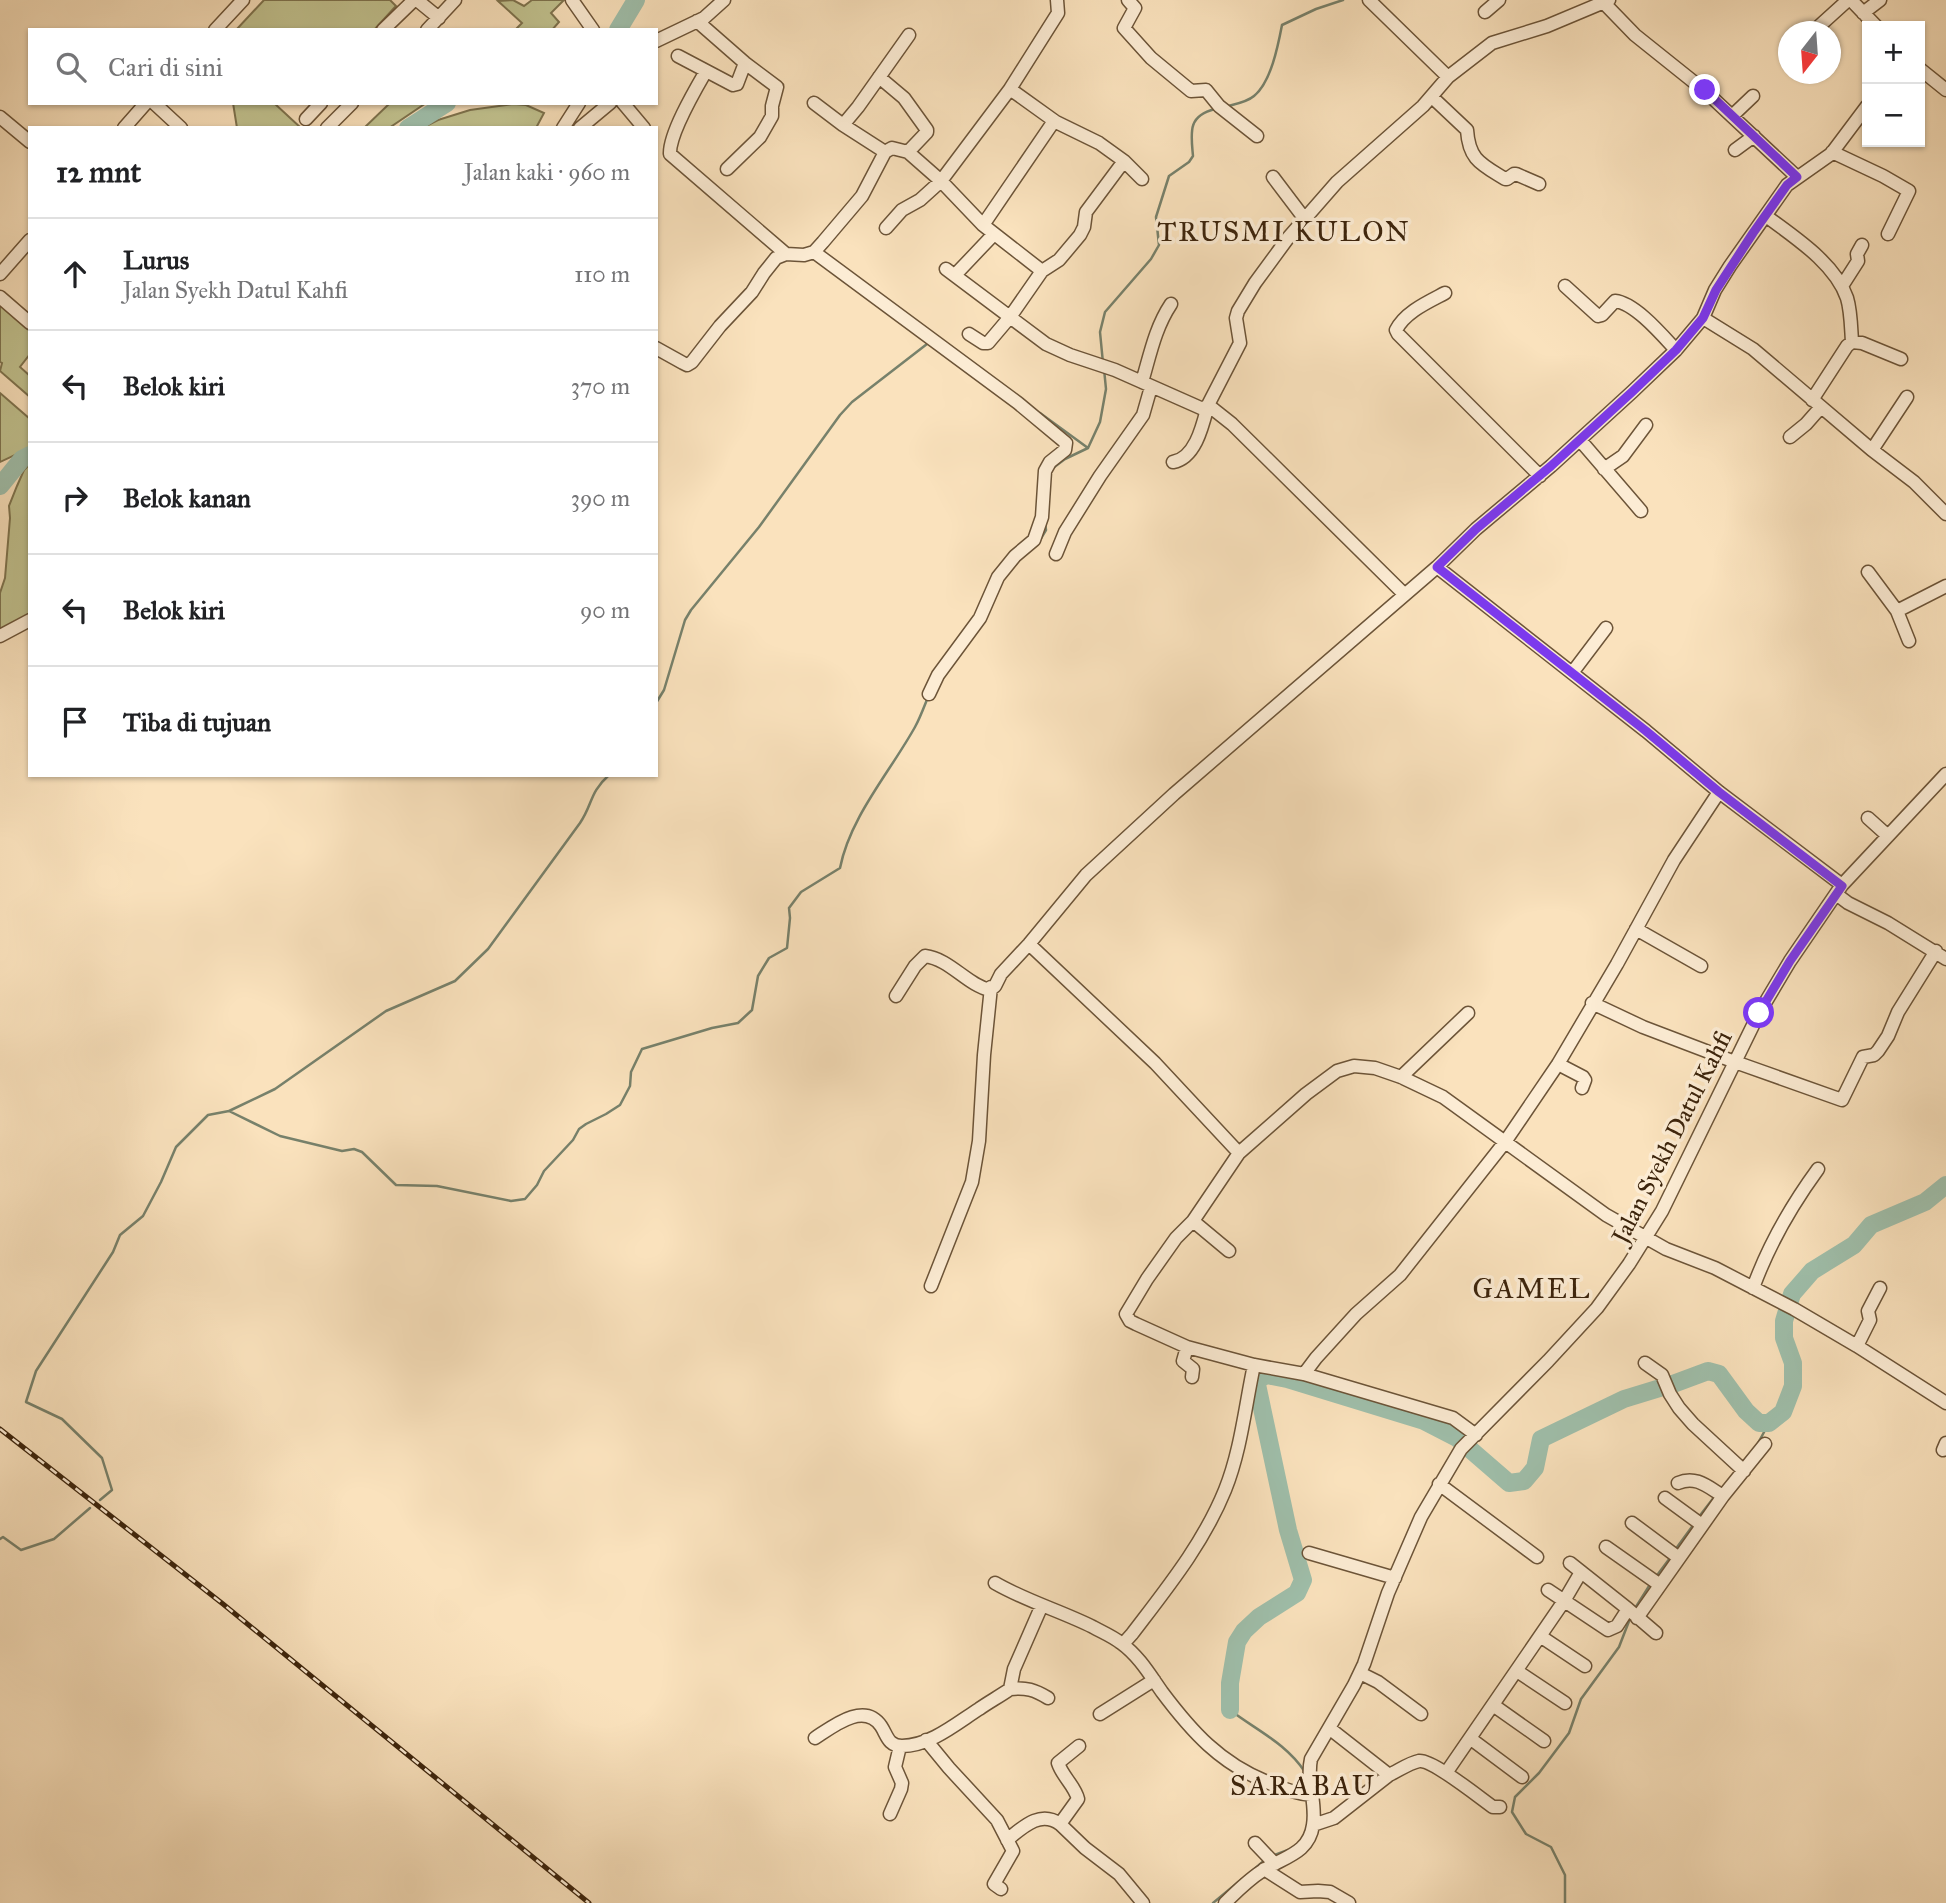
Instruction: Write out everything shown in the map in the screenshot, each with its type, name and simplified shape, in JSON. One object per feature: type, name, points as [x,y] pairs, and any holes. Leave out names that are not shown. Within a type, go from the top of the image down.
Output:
[{"type":"street","points":[[217,28],[243,0]]},
{"type":"street","points":[[385,28],[416,0],[439,18]]},
{"type":"street","points":[[429,28],[455,0]]},
{"type":"street","points":[[572,0],[592,28]]},
{"type":"street","points":[[658,40],[712,12],[724,0]]},
{"type":"street","points":[[886,228],[902,211],[920,200],[941,181],[1010,89],[1058,13],[1057,0]]},
{"type":"street","points":[[1128,0],[1135,8],[1124,26],[1151,58],[1187,89],[1195,92],[1206,90],[1256,136]]},
{"type":"street","points":[[1369,0],[1448,77]]},
{"type":"street","points":[[1485,12],[1499,0]]},
{"type":"street","points":[[1825,21],[1849,0],[1871,21]]},
{"type":"street","points":[[1863,13],[1880,0]]},
{"type":"street","points":[[1173,462],[1183,459],[1192,449],[1208,405],[1240,343],[1237,314],[1255,283],[1304,218],[1337,182],[1423,106],[1448,77],[1492,43],[1547,26],[1607,1],[1635,35],[1705,90],[1797,177]]},
{"type":"street","points":[[697,21],[745,63],[776,85],[772,116],[760,137],[727,169]]},
{"type":"street","points":[[843,125],[909,35]]},
{"type":"street","points":[[678,56],[735,85],[745,63]]},
{"type":"street","points":[[706,71],[681,117],[670,154],[786,254]]},
{"type":"street","points":[[1925,73],[1946,90]]},
{"type":"street","points":[[879,77],[904,98],[927,130],[908,152]]},
{"type":"street","points":[[1010,89],[1054,121],[1099,143],[1124,161],[1142,179]]},
{"type":"street","points":[[1732,116],[1753,96]]},
{"type":"street","points":[[1432,97],[1467,130],[1468,145],[1476,161],[1507,179],[1516,174],[1539,184]]},
{"type":"street","points":[[814,103],[885,152]]},
{"type":"street","points":[[126,126],[144,105]]},
{"type":"street","points":[[157,105],[179,126]]},
{"type":"street","points":[[306,118],[319,105]]},
{"type":"street","points":[[329,126],[350,105]]},
{"type":"street","points":[[571,126],[578,105]]},
{"type":"street","points":[[573,126],[607,105]]},
{"type":"street","points":[[625,105],[642,126]]},
{"type":"street","points":[[896,996],[915,966],[925,956],[957,971],[983,988],[990,990],[995,986],[1001,974],[1086,875],[1174,794],[1540,476],[1676,350],[1703,318],[1730,266],[1787,185],[1832,152],[1862,113]]},
{"type":"street","points":[[0,117],[28,140]]},
{"type":"street","points":[[983,225],[1054,121]]},
{"type":"street","points":[[1735,150],[1754,136]]},
{"type":"street","points":[[658,349],[687,365],[692,362],[720,326],[752,292],[776,258],[786,254],[804,255],[814,252],[862,195],[885,152],[890,148],[908,152],[941,181],[983,225],[1042,271]]},
{"type":"street","points":[[1832,152],[1909,191],[1888,234]]},
{"type":"street","points":[[969,334],[983,344],[988,343],[1042,271],[1059,260],[1080,235],[1086,212],[1124,161]]},
{"type":"street","points":[[1273,177],[1304,218]]},
{"type":"street","points":[[1766,216],[1808,247],[1842,286],[1848,300],[1852,341],[1806,424],[1790,437]]},
{"type":"street","points":[[994,234],[951,272],[1046,344],[1115,370],[1197,408],[1203,409],[1208,405]]},
{"type":"street","points":[[0,274],[28,242]]},
{"type":"street","points":[[1842,286],[1857,261],[1861,244]]},
{"type":"street","points":[[814,252],[1018,403],[1066,443],[1065,450],[1049,462],[1045,471],[1042,517],[1034,540],[998,577],[980,618],[938,675],[929,694]]},
{"type":"street","points":[[1565,286],[1598,316],[1615,301],[1619,301],[1647,321],[1676,350]]},
{"type":"street","points":[[1446,293],[1418,308],[1406,318],[1398,326],[1398,334],[1540,476]]},
{"type":"street","points":[[0,297],[28,321]]},
{"type":"street","points":[[1056,554],[1065,532],[1100,476],[1143,415],[1147,359],[1163,316],[1171,304]]},
{"type":"street","points":[[1703,318],[1753,349],[1913,482],[1946,514]]},
{"type":"street","points":[[1852,341],[1901,359]]},
{"type":"street","points":[[1872,450],[1907,397]]},
{"type":"street","points":[[1208,405],[1232,424],[1404,594]]},
{"type":"street","points":[[1604,469],[1623,456],[1646,425]]},
{"type":"street","points":[[1580,440],[1641,511]]},
{"type":"street","points":[[1437,567],[1646,731],[1839,890],[1848,904],[1888,923],[1941,955],[1898,1012],[1888,1037],[1878,1051],[1874,1055],[1863,1057],[1844,1099],[1840,1100],[1735,1062],[1644,1034],[1592,1003]]},
{"type":"street","points":[[1868,572],[1897,611],[1909,641]]},
{"type":"street","points":[[1897,611],[1946,586]]},
{"type":"street","points":[[0,636],[28,621]]},
{"type":"street","points":[[1572,673],[1606,628]]},
{"type":"street","name":"Jalan Syekh Datul Kahfi","points":[[1313,1825],[1309,1795],[1311,1759],[1360,1673],[1395,1578],[1421,1517],[1439,1484],[1461,1449],[1597,1308],[1662,1211],[1759,1013],[1776,985],[1839,890],[1946,774]]},
{"type":"street","points":[[1304,1374],[1356,1314],[1400,1275],[1506,1142],[1558,1064],[1674,860],[1719,792]]},
{"type":"street","points":[[1868,818],[1888,836]]},
{"type":"street","points":[[1636,929],[1701,966]]},
{"type":"street","points":[[1029,944],[1155,1063],[1239,1153]]},
{"type":"street","points":[[931,1286],[972,1182],[979,1142],[991,987]]},
{"type":"street","points":[[1401,1077],[1468,1013]]},
{"type":"street","points":[[1558,1064],[1583,1077],[1585,1080],[1582,1088]]},
{"type":"street","points":[[1475,1436],[1453,1419],[1304,1374],[1254,1365],[1186,1347],[1130,1321],[1126,1314],[1147,1279],[1176,1238],[1193,1221],[1239,1153],[1306,1094],[1337,1071],[1354,1066],[1375,1068],[1443,1097],[1580,1198],[1666,1249],[1715,1268],[1794,1309],[1946,1404]]},
{"type":"street","points":[[1753,1288],[1774,1238],[1795,1201],[1818,1169]]},
{"type":"street","points":[[1193,1221],[1229,1251]]},
{"type":"street","points":[[1857,1346],[1870,1320],[1868,1311],[1880,1288]]},
{"type":"street","points":[[1186,1347],[1183,1361],[1194,1369],[1192,1377]]},
{"type":"street","points":[[1645,1363],[1665,1382],[1679,1408],[1693,1424],[1740,1468]]},
{"type":"street","points":[[1123,1644],[1204,1535],[1225,1489],[1242,1433],[1254,1365]]},
{"type":"street","points":[[1548,1590],[1608,1630],[1617,1626],[1633,1613],[1697,1522],[1740,1468],[1765,1444]]},
{"type":"street","points":[[1678,1483],[1685,1479],[1694,1480],[1719,1494]]},
{"type":"street","points":[[1439,1484],[1537,1557]]},
{"type":"street","points":[[1665,1497],[1697,1522]]},
{"type":"street","points":[[1632,1523],[1676,1555]]},
{"type":"street","points":[[1606,1547],[1656,1582]]},
{"type":"street","points":[[1309,1553],[1395,1578]]},
{"type":"street","points":[[1570,1563],[1656,1633]]},
{"type":"street","points":[[1446,1773],[1471,1740],[1581,1573]]},
{"type":"street","points":[[995,1583],[1014,1594],[1078,1619],[1123,1644],[1144,1665],[1182,1718],[1229,1763],[1261,1780],[1289,1791],[1309,1795]]},
{"type":"street","points":[[1010,1689],[1014,1670],[1042,1605]]},
{"type":"street","points":[[1540,1636],[1585,1666]]},
{"type":"street","points":[[1517,1671],[1565,1703]]},
{"type":"street","points":[[1360,1673],[1378,1682],[1421,1714]]},
{"type":"street","points":[[1100,1714],[1154,1680]]},
{"type":"street","points":[[815,1738],[849,1717],[867,1716],[876,1720],[886,1738],[900,1746],[926,1740],[961,1723],[1010,1689],[1023,1687],[1048,1698]]},
{"type":"street","points":[[1493,1705],[1544,1741]]},
{"type":"street","points":[[1329,1728],[1389,1775]]},
{"type":"street","points":[[926,1740],[997,1820],[1013,1851],[994,1884],[1001,1889]]},
{"type":"street","points":[[1471,1740],[1522,1777]]},
{"type":"street","points":[[890,1814],[902,1783],[895,1767],[900,1746]]},
{"type":"street","points":[[1060,1825],[1078,1797],[1058,1763],[1079,1746]]},
{"type":"street","points":[[1225,1903],[1269,1862],[1302,1849],[1313,1825],[1334,1818],[1389,1775],[1422,1761],[1446,1773],[1493,1807],[1500,1807]]},
{"type":"street","points":[[1007,1840],[1036,1820],[1052,1819],[1119,1874],[1143,1903]]},
{"type":"street","points":[[1255,1843],[1269,1862],[1300,1892],[1330,1892],[1349,1903]]},
{"type":"green space","points":[[264,0],[390,0],[396,6],[376,28],[238,28]]},
{"type":"green space","points":[[513,0],[524,6],[532,0],[564,0],[551,13],[559,22],[554,28],[517,28],[522,23],[498,1]]},
{"type":"green space","points":[[233,105],[276,105],[299,126],[237,126]]},
{"type":"green space","points":[[388,105],[423,105],[392,126],[366,126]]},
{"type":"green space","points":[[526,105],[544,113],[537,126],[426,126],[470,110]]},
{"type":"green space","points":[[0,301],[28,325],[28,357],[20,367],[28,374],[28,395],[0,371]]},
{"type":"green space","points":[[0,393],[28,417],[28,449],[0,462]]},
{"type":"green space","points":[[28,466],[28,618],[0,633],[0,593],[5,578],[9,506]]},
{"type":"waterway","points":[[619,28],[636,0]]},
{"type":"waterway","points":[[1228,106],[1248,100],[1260,90],[1273,63],[1282,25],[1343,0]]},
{"type":"waterway","points":[[411,126],[444,105]]},
{"type":"waterway","points":[[1103,363],[1100,332],[1105,312],[1151,259],[1159,245],[1156,217],[1169,176],[1193,156],[1192,133],[1195,121],[1199,116],[1215,109]]},
{"type":"waterway","points":[[658,700],[664,690],[685,620],[691,610],[759,527],[840,415],[852,402],[927,344]]},
{"type":"waterway","points":[[1053,468],[1088,448],[1100,422],[1106,389],[1104,369]]},
{"type":"waterway","points":[[1040,413],[1088,448]]},
{"type":"waterway","points":[[0,486],[22,459],[28,456]]},
{"type":"waterway","points":[[1040,540],[1046,530],[1045,523]]},
{"type":"waterway","points":[[100,1500],[112,1490],[102,1458],[62,1419],[26,1402],[36,1371],[113,1252],[120,1235],[143,1216],[176,1147],[208,1115],[229,1111],[280,1136],[342,1151],[354,1149],[362,1152],[396,1185],[437,1186],[511,1201],[525,1199],[579,1129],[620,1105],[630,1086],[631,1072],[642,1049],[738,1023],[752,1010],[758,976],[769,958],[787,948],[789,908],[801,892],[840,868],[852,831],[915,727],[928,697]]},
{"type":"waterway","points":[[229,1111],[275,1089],[386,1011],[455,981],[488,949],[580,823],[594,793],[607,777]]},
{"type":"waterway","points":[[1230,1710],[1230,1683],[1237,1642],[1259,1617],[1297,1593],[1303,1580],[1288,1530],[1256,1380],[1267,1375],[1287,1379],[1424,1421],[1457,1438],[1509,1483],[1524,1481],[1535,1468],[1541,1439],[1624,1399],[1708,1371],[1719,1374],[1746,1411],[1759,1423],[1769,1423],[1783,1412],[1793,1386],[1793,1363],[1784,1338],[1784,1321],[1792,1294],[1812,1271],[1854,1245],[1871,1225],[1925,1202],[1946,1185]]},
{"type":"waterway","points":[[1757,1445],[1769,1423]]},
{"type":"waterway","points":[[1698,1518],[1715,1496]]},
{"type":"waterway","points":[[0,1539],[3,1537],[21,1550],[54,1539],[90,1508]]},
{"type":"waterway","points":[[1675,1550],[1694,1524]]},
{"type":"waterway","points":[[1655,1578],[1670,1558]]},
{"type":"waterway","points":[[1634,1610],[1651,1583]]},
{"type":"waterway","points":[[1565,1903],[1565,1875],[1551,1847],[1526,1834],[1512,1812],[1515,1797],[1539,1773],[1569,1733],[1581,1699],[1619,1647],[1631,1616]]},
{"type":"waterway","points":[[1230,1710],[1280,1745],[1305,1772]]},
{"type":"waterway","points":[[1307,1800],[1308,1814]]},
{"type":"waterway","points":[[1272,1856],[1288,1850]]},
{"type":"waterway","points":[[1252,1871],[1266,1859]]},
{"type":"waterway","points":[[1213,1903],[1242,1879]]},
{"type":"railway","points":[[0,1429],[223,1604],[589,1903]]},
{"type":"district","name":"TRUSMI KULON","points":[[1284,231]]},
{"type":"district","name":"GAMEL","points":[[1532,1288]]},
{"type":"district","name":"SARABAU","points":[[1303,1785]]},
{"type":"route","points":[[1705,90],[1797,177],[1787,185],[1753,233],[1730,266],[1703,318],[1676,350],[1437,567],[1646,731],[1719,792],[1842,886],[1820,915],[1759,1013]]}]
